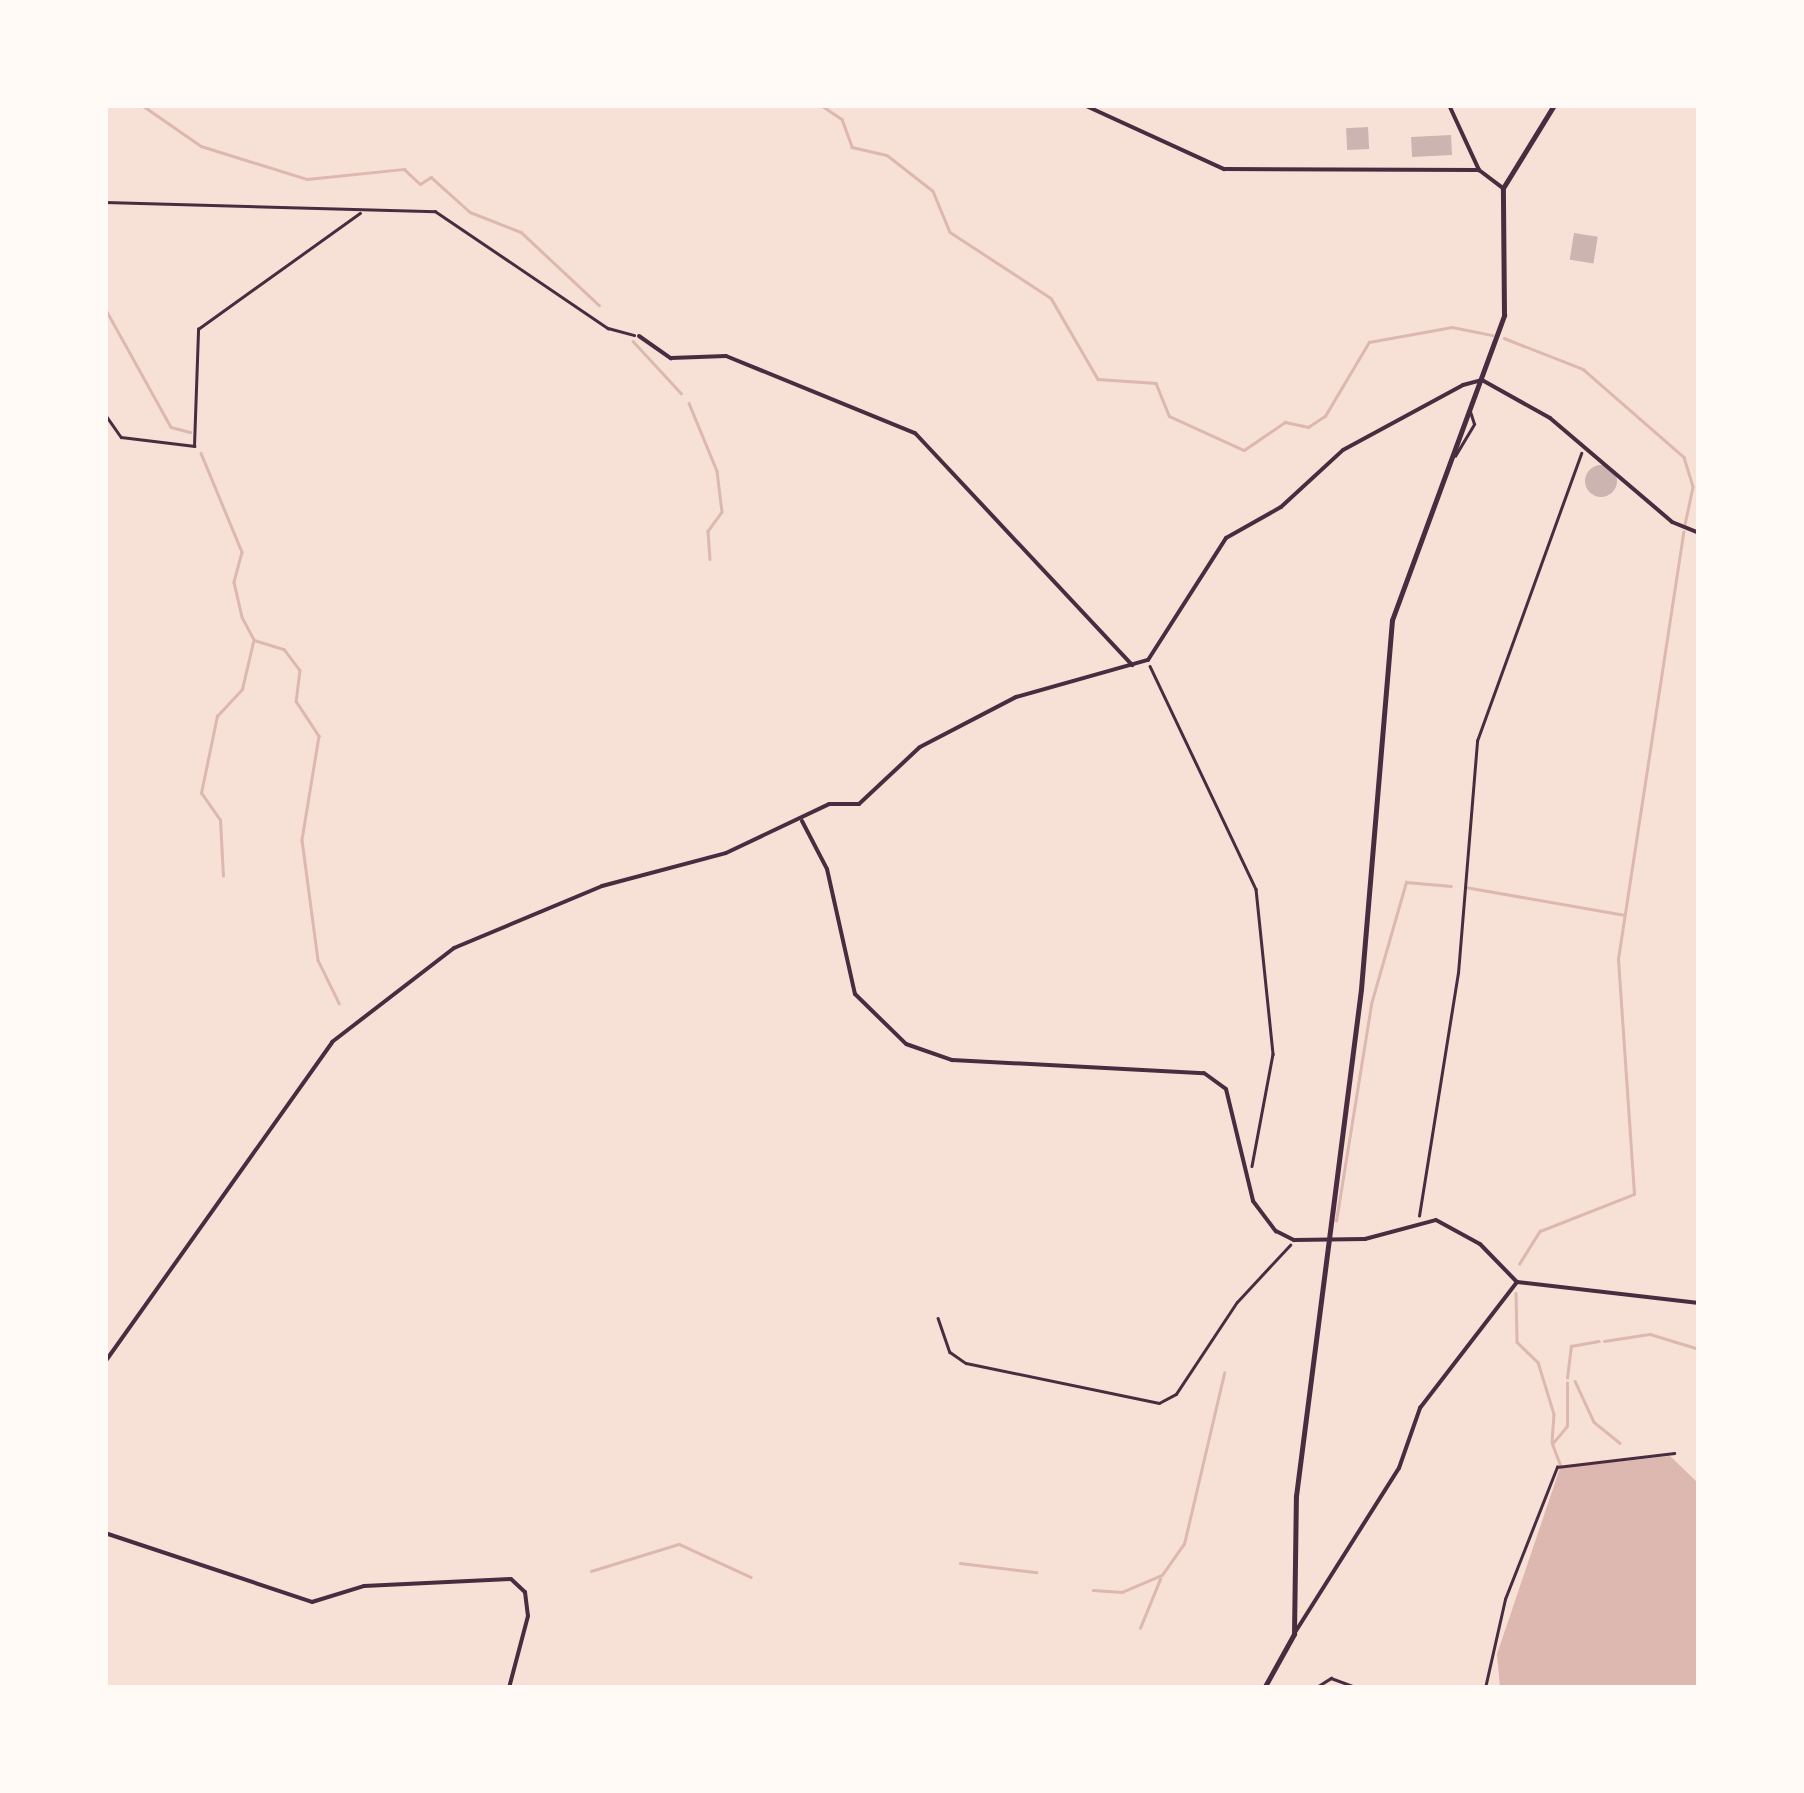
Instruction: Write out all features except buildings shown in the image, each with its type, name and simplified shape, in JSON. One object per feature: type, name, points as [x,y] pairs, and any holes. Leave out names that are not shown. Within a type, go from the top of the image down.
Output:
[{"type":"street","points":[[1084,105],[1224,168],[1479,170]]},
{"type":"street","points":[[1450,105],[1479,170],[1502,188]]},
{"type":"street","points":[[1294,1634],[1296,1496],[1362,989],[1388,641],[1482,380],[1507,298],[1502,188],[1554,105]]},
{"type":"street","points":[[639,336],[671,358],[726,356],[914,433],[1132,665]]},
{"type":"street","points":[[1482,380],[1586,444],[1672,522],[1699,534]]},
{"type":"street","points":[[105,1362],[147,1291],[332,1042],[363,1015],[488,930],[802,821],[829,804],[859,804],[920,747],[1016,698],[1148,660],[1226,538],[1272,514],[1343,450],[1482,380]]},
{"type":"street","points":[[802,821],[827,869],[855,994],[886,1027],[952,1060],[1210,1075],[1231,1100],[1248,1183],[1266,1222],[1294,1240],[1386,1237],[1419,1222],[1448,1223],[1517,1282],[1699,1303]]},
{"type":"street","points":[[1264,1688],[1399,1468],[1420,1408],[1517,1282]]},
{"type":"street","points":[[105,1533],[312,1602],[364,1586],[511,1579],[525,1592],[528,1616],[509,1688]]},
{"type":"path","points":[[105,202],[361,212],[391,204],[434,211],[608,328],[639,336]]},
{"type":"path","points":[[105,414],[121,436],[194,446],[198,329],[361,212]]},
{"type":"path","points":[[1419,1222],[1458,972],[1477,741],[1586,444]]},
{"type":"path","points":[[1148,660],[1256,889],[1273,1054],[1248,1183]]},
{"type":"path","points":[[938,1318],[950,1352],[966,1363],[1159,1403],[1176,1394],[1237,1302],[1294,1240]]},
{"type":"path","points":[[1485,1688],[1505,1599],[1560,1466],[1674,1453]]},
{"type":"path","points":[[1628,1459],[1630,1468]]},
{"type":"path","points":[[1315,1688],[1342,1678],[1358,1688]]},
{"type":"shaded area","points":[[1670,1456],[1699,1484],[1699,1688],[1500,1688],[1497,1654],[1560,1468]]},
{"type":"waterway","points":[[142,105],[201,146],[307,179],[404,169],[420,184],[431,177],[470,212],[521,232],[599,305]]},
{"type":"waterway","points":[[821,105],[842,119],[852,147],[887,155],[933,191],[950,232],[1051,298],[1098,379],[1156,383],[1169,416],[1244,450],[1285,422],[1308,427],[1325,416],[1369,342],[1452,327],[1492,335]]},
{"type":"waterway","points":[[105,308],[171,427],[190,432]]},
{"type":"waterway","points":[[1504,338],[1583,369],[1684,457],[1693,487],[1685,525]]},
{"type":"waterway","points":[[633,341],[681,393]]},
{"type":"waterway","points":[[689,403],[717,471],[722,512],[708,531],[710,559]]},
{"type":"waterway","points":[[201,453],[242,552],[234,582],[242,617],[254,640],[284,649],[300,670],[296,701],[319,736],[302,840],[318,960],[339,1003]]},
{"type":"waterway","points":[[1519,1264],[1540,1231],[1634,1194],[1618,959],[1683,532]]},
{"type":"waterway","points":[[223,876],[220,820],[201,793],[217,716],[242,689],[253,642]]},
{"type":"waterway","points":[[1336,1221],[1371,1004],[1406,882],[1451,886]]},
{"type":"waterway","points":[[1465,887],[1625,915]]},
{"type":"waterway","points":[[1516,1293],[1517,1342],[1538,1362],[1554,1414],[1552,1442]]},
{"type":"waterway","points":[[1604,1341],[1650,1334],[1699,1349]]},
{"type":"waterway","points":[[1567,1378],[1571,1346],[1599,1341]]},
{"type":"waterway","points":[[1093,1590],[1122,1592],[1162,1575],[1184,1544],[1224,1373]]},
{"type":"waterway","points":[[1575,1381],[1594,1422],[1620,1443]]},
{"type":"waterway","points":[[1560,1465],[1552,1444],[1567,1426],[1567,1383]]},
{"type":"waterway","points":[[591,1571],[679,1544],[751,1577]]},
{"type":"waterway","points":[[960,1563],[1036,1572]]},
{"type":"waterway","points":[[1140,1628],[1160,1579]]}]
